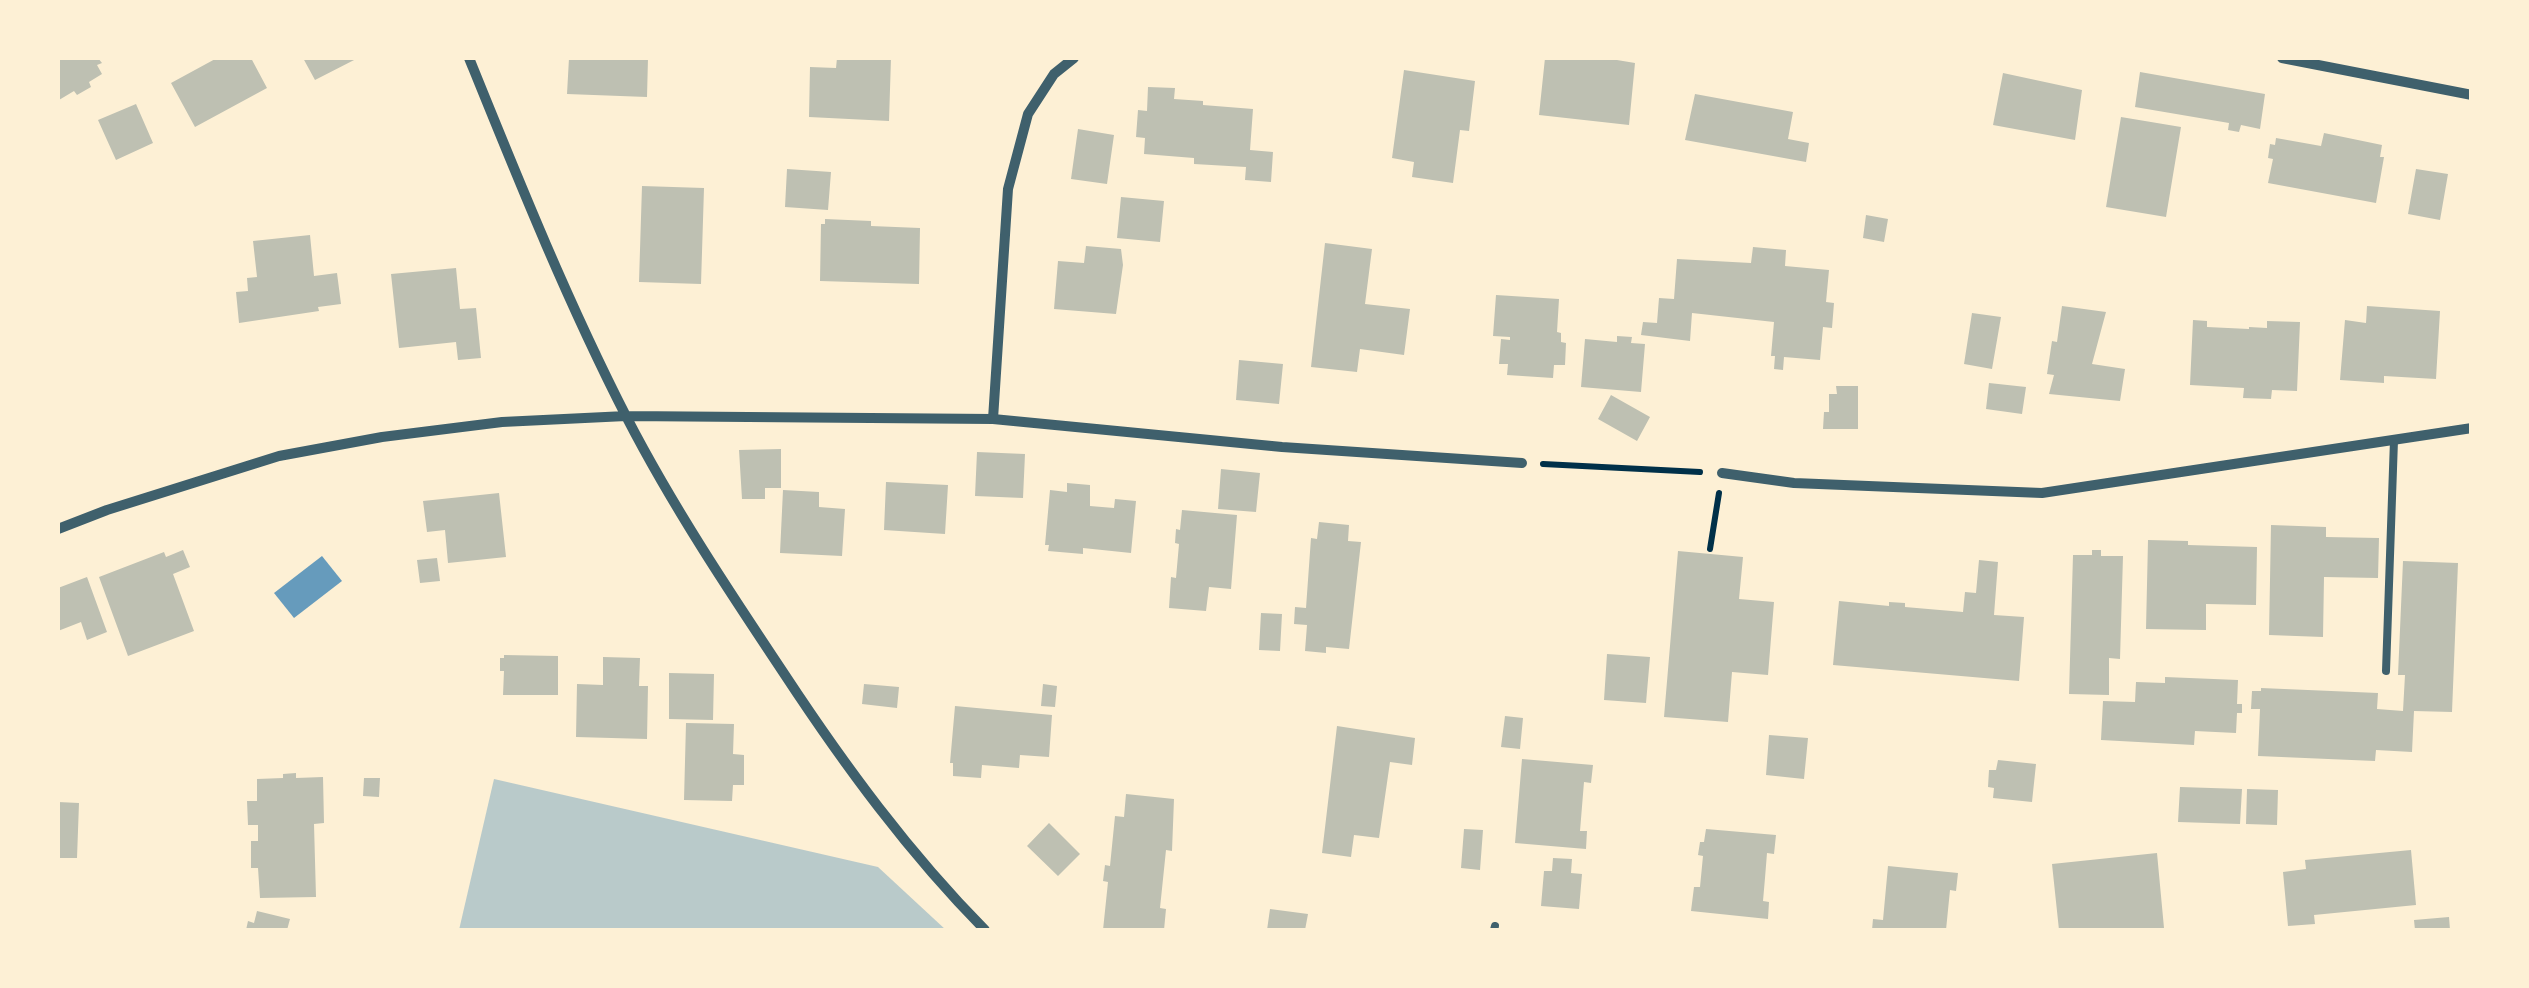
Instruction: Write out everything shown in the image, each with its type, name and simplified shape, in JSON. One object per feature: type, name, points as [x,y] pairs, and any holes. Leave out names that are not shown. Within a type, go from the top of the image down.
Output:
[{"type":"street","points":[[470,58],[537,226],[626,416],[681,516],[836,752],[931,876],[985,930]]},
{"type":"street","points":[[994,419],[1008,189],[1028,114],[1054,74],[1074,58]]},
{"type":"street","points":[[2282,58],[2472,95]]},
{"type":"street","points":[[58,529],[279,456],[382,437],[502,422],[626,416],[994,419],[1282,447],[1522,464]]},
{"type":"street","points":[[1722,472],[1794,483],[2042,493],[2472,428]]},
{"type":"lane","points":[[2386,671],[2394,440]]},
{"type":"path","points":[[1522,464],[1722,472],[1710,549]]},
{"type":"shaded area","points":[[494,779],[878,867],[946,930],[459,930]]},
{"type":"water","points":[[322,556],[342,581],[294,618],[274,593]]},
{"type":"building","points":[[58,58],[98,58],[102,74],[89,82],[91,87],[59,100]]},
{"type":"building","points":[[217,58],[251,58],[267,88],[195,127],[171,83]]},
{"type":"building","points":[[303,58],[358,58],[315,80]]},
{"type":"building","points":[[569,58],[648,58],[647,97],[567,94]]},
{"type":"building","points":[[837,58],[891,58],[889,121],[809,117],[810,67],[836,68]]},
{"type":"building","points":[[1545,58],[1605,58],[1635,63],[1629,125],[1539,115]]},
{"type":"building","points":[[1404,70],[1475,81],[1469,131],[1460,130],[1453,183],[1412,177],[1414,162],[1392,158]]},
{"type":"building","points":[[2140,72],[2265,94],[2260,129],[2241,125],[2239,132],[2228,130],[2229,123],[2135,107]]},
{"type":"building","points":[[2003,73],[2082,90],[2075,140],[1993,125]]},
{"type":"building","points":[[1148,87],[1175,88],[1174,99],[1253,109],[1250,150],[1273,152],[1271,182],[1245,180],[1246,167],[1194,164],[1194,158],[1144,154],[1145,138],[1136,137],[1138,110],[1147,111]]},
{"type":"building","points":[[1695,94],[1793,112],[1788,139],[1809,143],[1806,162],[1685,140]]},
{"type":"building","points":[[136,104],[153,143],[116,160],[98,120]]},
{"type":"building","points":[[2121,117],[2181,127],[2166,217],[2106,207]]},
{"type":"building","points":[[1078,129],[1114,135],[1107,184],[1071,179]]},
{"type":"building","points":[[2324,133],[2382,145],[2380,157],[2384,157],[2376,203],[2268,183],[2273,159],[2268,158],[2270,144],[2275,145],[2276,138],[2321,146]]},
{"type":"building","points":[[787,169],[831,172],[828,210],[785,207]]},
{"type":"building","points":[[2416,169],[2448,174],[2440,220],[2408,214]]},
{"type":"building","points":[[642,186],[704,188],[701,284],[639,282]]},
{"type":"building","points":[[1121,197],[1164,201],[1160,242],[1117,238]]},
{"type":"building","points":[[1866,215],[1888,219],[1884,242],[1863,238]]},
{"type":"building","points":[[825,219],[920,228],[919,284],[820,281],[821,224],[825,224]]},
{"type":"building","points":[[310,235],[314,276],[337,273],[341,304],[239,323],[236,292],[248,291],[247,278],[257,277],[253,241]]},
{"type":"building","points":[[1325,243],[1372,249],[1365,304],[1410,309],[1404,355],[1360,349],[1357,372],[1311,367]]},
{"type":"building","points":[[1086,246],[1121,249],[1123,265],[1116,314],[1054,309],[1058,261],[1084,263]]},
{"type":"building","points":[[1753,247],[1786,250],[1785,266],[1829,270],[1826,302],[1834,303],[1832,328],[1823,327],[1820,360],[1784,357],[1783,370],[1774,369],[1774,322],[1692,313],[1690,341],[1641,335],[1643,322],[1657,323],[1659,298],[1674,299],[1677,259],[1751,263]]},
{"type":"building","points":[[456,268],[460,309],[476,308],[481,358],[458,360],[456,342],[399,348],[391,274]]},
{"type":"building","points":[[1496,295],[1559,299],[1557,332],[1561,333],[1561,342],[1566,343],[1565,365],[1554,365],[1553,378],[1507,375],[1508,364],[1499,364],[1501,339],[1510,337],[1493,336]]},
{"type":"building","points":[[2062,306],[2106,312],[2092,364],[2125,369],[2120,401],[2049,394],[2054,375],[2047,374]]},
{"type":"building","points":[[2367,306],[2440,311],[2436,379],[2384,376],[2384,383],[2340,380],[2345,320],[2366,323]]},
{"type":"building","points":[[1972,313],[2001,317],[1992,369],[1964,364]]},
{"type":"building","points":[[2193,320],[2207,321],[2207,327],[2249,329],[2267,328],[2267,321],[2300,322],[2297,391],[2272,390],[2271,399],[2243,398],[2244,388],[2190,385]]},
{"type":"building","points":[[1617,336],[1632,337],[1631,343],[1645,344],[1641,392],[1581,387],[1585,339],[1617,342]]},
{"type":"building","points":[[1239,360],[1283,364],[1279,404],[1236,400]]},
{"type":"building","points":[[1989,383],[2026,387],[2022,414],[1986,409]]},
{"type":"building","points":[[1836,386],[1858,386],[1858,429],[1823,429],[1824,412],[1829,412],[1829,394],[1837,394]]},
{"type":"building","points":[[1611,395],[1650,417],[1637,441],[1598,419]]},
{"type":"building","points":[[781,449],[781,488],[765,488],[765,499],[742,499],[739,450]]},
{"type":"building","points":[[977,452],[1025,454],[1023,498],[975,496]]},
{"type":"building","points":[[1221,469],[1260,473],[1256,512],[1218,509]]},
{"type":"building","points":[[886,482],[948,485],[945,534],[884,530]]},
{"type":"building","points":[[1067,483],[1090,485],[1090,506],[1114,508],[1115,499],[1136,501],[1131,553],[1083,548],[1083,554],[1048,551],[1049,545],[1045,545],[1050,490],[1067,492]]},
{"type":"building","points":[[783,490],[819,492],[819,507],[845,509],[842,556],[780,553]]},
{"type":"building","points":[[499,493],[506,557],[448,563],[445,530],[427,532],[423,501]]},
{"type":"building","points":[[1182,510],[1237,515],[1231,589],[1209,587],[1206,611],[1169,608],[1171,577],[1176,578],[1176,529],[1180,530]]},
{"type":"building","points":[[1319,522],[1349,525],[1348,541],[1361,542],[1349,649],[1326,647],[1326,653],[1305,651],[1307,625],[1294,624],[1295,607],[1306,608],[1311,538],[1317,539]]},
{"type":"building","points":[[2271,525],[2326,527],[2326,537],[2379,538],[2378,578],[2324,577],[2323,637],[2269,635]]},
{"type":"building","points":[[2148,540],[2257,547],[2256,605],[2206,604],[2206,630],[2146,629]]},
{"type":"building","points":[[183,550],[190,567],[173,574],[194,631],[128,656],[99,577],[164,552],[166,557]]},
{"type":"building","points":[[2092,550],[2101,550],[2101,556],[2123,556],[2120,659],[2109,658],[2109,695],[2069,694],[2073,555],[2092,555]]},
{"type":"building","points":[[1678,551],[1743,557],[1739,599],[1774,602],[1768,675],[1732,672],[1728,722],[1664,717]]},
{"type":"building","points":[[437,558],[440,581],[420,583],[417,560]]},
{"type":"building","points":[[1979,560],[1998,562],[1994,615],[2024,617],[2019,681],[1833,665],[1839,601],[1889,606],[1889,602],[1905,603],[1905,607],[1963,612],[1965,592],[1976,593]]},
{"type":"building","points":[[2403,561],[2458,563],[2452,712],[2414,711],[2412,752],[2376,750],[2375,761],[2258,756],[2260,709],[2251,709],[2252,691],[2261,688],[2378,693],[2377,709],[2403,711],[2405,675],[2398,675]]},
{"type":"building","points":[[87,577],[107,632],[87,640],[81,622],[58,631],[58,588]]},
{"type":"building","points":[[1261,613],[1282,614],[1280,651],[1259,650]]},
{"type":"building","points":[[1607,654],[1650,657],[1646,703],[1604,700]]},
{"type":"building","points":[[558,656],[558,695],[503,695],[500,658]]},
{"type":"building","points":[[603,657],[640,658],[639,686],[648,686],[647,739],[576,737],[577,684],[603,685]]},
{"type":"building","points":[[669,673],[714,674],[713,720],[669,719]]},
{"type":"building","points":[[2165,677],[2238,680],[2237,704],[2242,704],[2242,713],[2237,713],[2236,733],[2195,731],[2194,745],[2101,740],[2103,701],[2135,702],[2136,682],[2165,683]]},
{"type":"building","points":[[864,684],[899,687],[897,708],[862,704]]},
{"type":"building","points":[[1043,684],[1057,686],[1055,707],[1041,706]]},
{"type":"building","points":[[955,706],[1052,715],[1049,757],[1020,755],[1019,768],[982,765],[981,778],[953,776],[950,763]]},
{"type":"building","points":[[1505,716],[1523,718],[1520,749],[1501,747]]},
{"type":"building","points":[[686,723],[734,724],[733,754],[744,755],[744,785],[733,785],[732,801],[684,800]]},
{"type":"building","points":[[1337,726],[1415,738],[1412,765],[1390,762],[1379,838],[1354,835],[1351,857],[1322,853]]},
{"type":"building","points":[[1769,735],[1808,738],[1804,779],[1766,775]]},
{"type":"building","points":[[1522,759],[1593,765],[1591,783],[1584,782],[1580,831],[1587,831],[1586,849],[1515,843]]},
{"type":"building","points":[[1998,760],[2036,764],[2032,802],[1993,798],[1994,788],[1988,787],[1989,770],[1996,770]]},
{"type":"building","points":[[296,773],[296,778],[323,777],[324,823],[314,824],[316,897],[260,898],[258,868],[251,868],[251,841],[258,841],[258,825],[248,825],[247,801],[257,801],[257,779]]},
{"type":"building","points":[[364,778],[380,778],[379,797],[363,796]]},
{"type":"building","points":[[2180,787],[2242,789],[2240,824],[2178,822]]},
{"type":"building","points":[[2247,789],[2278,790],[2277,825],[2246,824]]},
{"type":"building","points":[[1126,794],[1174,799],[1172,851],[1166,850],[1160,908],[1166,909],[1164,930],[1103,930],[1108,882],[1103,881],[1105,865],[1110,866],[1115,816],[1124,817]]},
{"type":"building","points":[[58,802],[79,803],[77,858],[58,858]]},
{"type":"building","points":[[1049,823],[1080,854],[1058,876],[1027,846]]},
{"type":"building","points":[[1464,829],[1483,830],[1480,870],[1461,868]]},
{"type":"building","points":[[1706,829],[1776,835],[1774,854],[1767,853],[1763,901],[1769,902],[1768,919],[1691,911],[1694,887],[1700,887],[1703,856],[1698,855]]},
{"type":"building","points":[[2411,850],[2416,905],[2314,915],[2315,924],[2288,926],[2283,872],[2306,869],[2305,860]]},
{"type":"building","points":[[2157,853],[2164,928],[2059,930],[2052,864]]},
{"type":"building","points":[[1553,858],[1572,859],[1571,873],[1582,874],[1579,909],[1541,906],[1544,871],[1552,871]]},
{"type":"building","points":[[1888,866],[1958,873],[1956,891],[1950,890],[1946,930],[1872,930],[1873,919],[1883,920]]},
{"type":"building","points":[[1270,909],[1308,914],[1305,930],[1267,930]]},
{"type":"building","points":[[257,911],[290,919],[287,930],[246,930],[248,921],[254,923]]},
{"type":"building","points":[[2449,917],[2450,930],[2415,930],[2414,920]]}]
